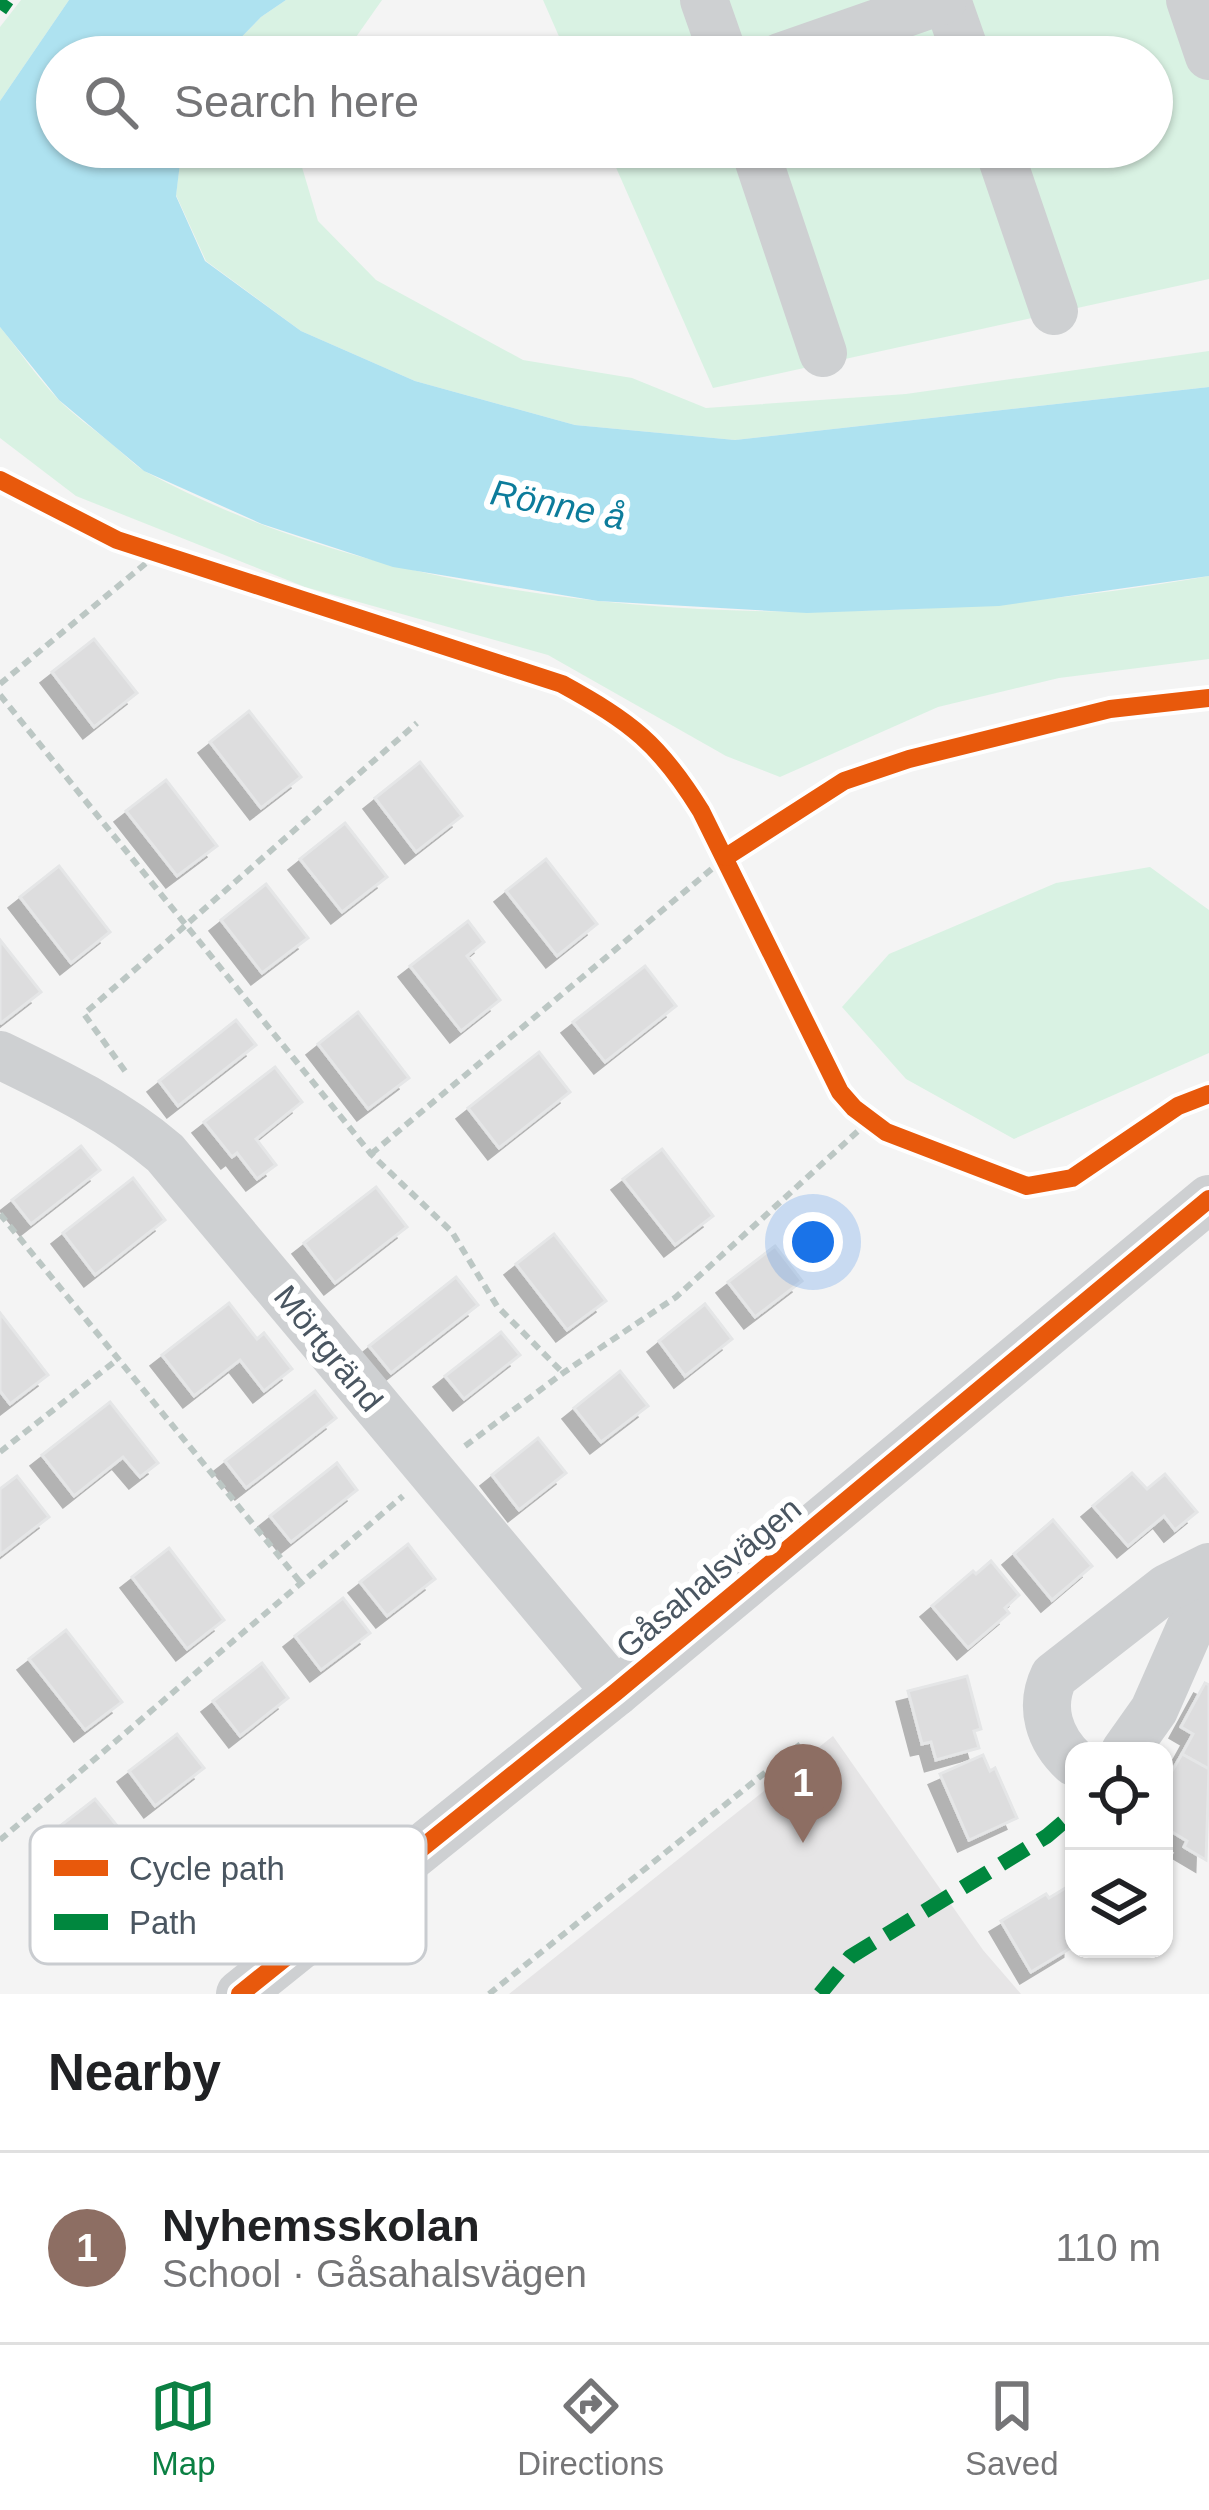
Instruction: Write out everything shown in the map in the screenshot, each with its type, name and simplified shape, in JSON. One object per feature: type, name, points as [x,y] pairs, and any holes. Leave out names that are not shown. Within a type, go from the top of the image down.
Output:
[{"type":"street","points":[[704,0],[717,36]]},
{"type":"street","points":[[841,36],[945,0],[959,36]]},
{"type":"street","points":[[1190,0],[1209,56]]},
{"type":"street","points":[[761,168],[824,353]]},
{"type":"street","points":[[1005,168],[1054,311]]},
{"type":"street","name":"Mörtgränd","points":[[0,1055],[134,1126],[165,1153],[616,1691]]},
{"type":"street","name":"Gåsahalsvägen","points":[[426,1844],[1209,1199]]},
{"type":"street","points":[[1065,1750],[1046,1713],[1054,1676],[1167,1588],[1209,1567]]},
{"type":"street","points":[[1131,1742],[1154,1710],[1209,1585]]},
{"type":"street","name":"Gåsahalsvägen","points":[[240,1994],[277,1964]]},
{"type":"path","points":[[0,684],[157,554]]},
{"type":"path","points":[[0,695],[371,1154],[452,1232],[497,1306],[562,1373]]},
{"type":"path","points":[[131,1079],[83,1014],[417,723]]},
{"type":"path","points":[[371,1154],[727,857]]},
{"type":"path","points":[[0,1214],[301,1583]]},
{"type":"path","points":[[0,1452],[118,1359]]},
{"type":"path","points":[[489,1994],[802,1743]]},
{"type":"shaded area","points":[[833,1736],[983,1950],[1021,1994],[509,1994]]},
{"type":"green space","points":[[21,0],[69,0],[44,36],[36,36],[36,48],[0,101],[0,27]]},
{"type":"green space","points":[[286,0],[382,0],[357,36],[242,36]]},
{"type":"green space","points":[[543,0],[1209,0],[1209,279],[713,388],[616,168],[1173,168],[1173,36],[559,36]]},
{"type":"green space","points":[[179,168],[302,168],[318,221],[376,280],[523,360],[632,378],[706,408],[906,394],[1209,351],[1209,387],[735,440],[575,425],[415,381],[301,331],[206,261],[176,195]]},
{"type":"green space","points":[[0,327],[63,404],[143,470],[267,526],[394,566],[529,592],[668,607],[808,612],[947,607],[1081,595],[1209,576],[1209,659],[1059,678],[938,707],[780,777],[726,756],[548,655],[305,587],[76,496],[0,438]]},
{"type":"green space","points":[[1150,867],[1209,910],[1209,1053],[1014,1139],[906,1079],[842,1007],[889,954],[1056,883]]},
{"type":"water","points":[[69,0],[286,0],[242,36],[44,36]]},
{"type":"water","name":"Rönne å","points":[[36,48],[36,168],[179,168],[176,196],[205,261],[301,331],[415,381],[575,425],[735,440],[1209,387],[1209,576],[999,606],[807,613],[598,601],[393,567],[262,524],[144,471],[59,400],[0,327],[0,101]]},
{"type":"building","points":[[94,639],[137,693],[94,727],[52,672]]},
{"type":"building","points":[[249,711],[301,777],[261,808],[210,742]]},
{"type":"building","points":[[420,762],[462,816],[416,852],[375,798]]},
{"type":"building","points":[[166,780],[217,846],[177,876],[126,811]]},
{"type":"building","points":[[345,823],[387,877],[342,912],[300,859]]},
{"type":"building","points":[[546,859],[597,924],[557,956],[506,891]]},
{"type":"building","points":[[59,866],[110,932],[71,963],[20,897]]},
{"type":"building","points":[[266,884],[308,938],[262,973],[221,920]]},
{"type":"building","points":[[468,921],[484,942],[467,956],[500,1000],[461,1031],[410,966]]},
{"type":"building","points":[[0,940],[41,992],[1,1023],[0,1022]]},
{"type":"building","points":[[645,966],[676,1006],[605,1062],[573,1022]]},
{"type":"building","points":[[358,1012],[409,1078],[368,1109],[318,1044]]},
{"type":"building","points":[[236,1020],[256,1045],[178,1106],[159,1081]]},
{"type":"building","points":[[539,1052],[570,1092],[499,1148],[468,1108]]},
{"type":"building","points":[[275,1067],[302,1102],[256,1139],[276,1165],[257,1179],[204,1122]]},
{"type":"building","points":[[81,1146],[100,1170],[31,1224],[12,1200]]},
{"type":"building","points":[[662,1149],[713,1216],[675,1245],[623,1179]]},
{"type":"building","points":[[133,1178],[165,1220],[95,1275],[63,1233]]},
{"type":"building","points":[[376,1187],[407,1227],[335,1283],[304,1243]]},
{"type":"building","points":[[554,1234],[606,1301],[567,1330],[516,1264]]},
{"type":"building","points":[[775,1246],[802,1281],[755,1317],[728,1282]]},
{"type":"building","points":[[456,1277],[478,1305],[391,1373],[369,1346]]},
{"type":"building","points":[[229,1303],[257,1339],[264,1333],[292,1369],[264,1391],[240,1360],[194,1396],[162,1355]]},
{"type":"building","points":[[705,1304],[732,1339],[685,1376],[659,1341]]},
{"type":"building","points":[[0,1313],[48,1375],[10,1404],[0,1391]]},
{"type":"building","points":[[501,1332],[520,1355],[464,1399],[445,1376]]},
{"type":"building","points":[[620,1371],[648,1406],[601,1442],[574,1408]]},
{"type":"building","points":[[315,1391],[336,1418],[246,1488],[225,1461]]},
{"type":"building","points":[[110,1402],[158,1463],[140,1477],[123,1457],[74,1496],[42,1455]]},
{"type":"building","points":[[538,1438],[566,1473],[519,1510],[492,1475]]},
{"type":"building","points":[[337,1463],[357,1490],[291,1542],[270,1516]]},
{"type":"building","points":[[1132,1473],[1147,1489],[1165,1474],[1197,1512],[1175,1530],[1164,1516],[1128,1546],[1093,1506]]},
{"type":"building","points":[[17,1476],[49,1517],[0,1555],[0,1489]]},
{"type":"building","points":[[1053,1520],[1092,1566],[1052,1600],[1014,1554]]},
{"type":"building","points":[[408,1544],[435,1579],[387,1616],[360,1582]]},
{"type":"building","points":[[169,1548],[224,1620],[187,1649],[132,1577]]},
{"type":"building","points":[[991,1561],[1019,1595],[1005,1608],[1009,1613],[968,1648],[932,1606]]},
{"type":"building","points":[[343,1598],[370,1633],[321,1670],[295,1636]]},
{"type":"building","points":[[66,1630],[122,1702],[85,1730],[29,1659]]},
{"type":"building","points":[[262,1663],[288,1698],[240,1736],[213,1701]]},
{"type":"building","points":[[967,1676],[981,1729],[974,1731],[979,1748],[936,1760],[931,1742],[922,1744],[908,1691]]},
{"type":"building","points":[[1205,1683],[1209,1685],[1209,1769],[1182,1754],[1193,1734],[1181,1727]]},
{"type":"building","points":[[177,1734],[204,1768],[155,1806],[129,1771]]},
{"type":"building","points":[[1182,1754],[1209,1769],[1206,1860],[1184,1847],[1187,1841],[1173,1832],[1173,1769]]},
{"type":"building","points":[[983,1755],[990,1771],[995,1768],[1017,1818],[969,1840],[940,1774]]},
{"type":"building","points":[[95,1799],[117,1826],[60,1826]]},
{"type":"building","points":[[1065,1888],[1065,1951],[1031,1972],[1001,1921],[1046,1894],[1049,1898]]},
{"type":"marked path","points":[[0,10],[7,0]]},
{"type":"marked path","points":[[820,1994],[850,1957],[1065,1821]]},
{"type":"cycle path","points":[[0,480],[117,540],[562,684],[625,723],[657,751],[701,811],[840,1092],[886,1132],[1027,1186],[1072,1178],[1178,1106],[1209,1094]]},
{"type":"cycle path","points":[[726,857],[844,781],[909,759],[1110,709],[1209,698]]},
{"type":"cycle path","points":[[426,1845],[1209,1199]]},
{"type":"cycle path","points":[[240,1994],[277,1964]]},
{"type":"place","name":"Nyhemsskolan","points":[[803,1843]]}]
